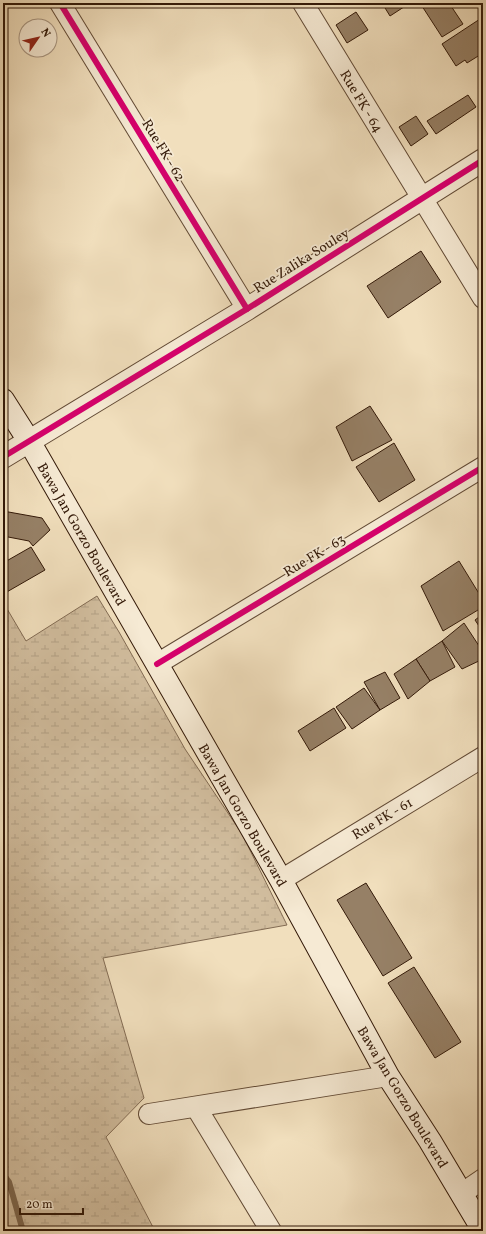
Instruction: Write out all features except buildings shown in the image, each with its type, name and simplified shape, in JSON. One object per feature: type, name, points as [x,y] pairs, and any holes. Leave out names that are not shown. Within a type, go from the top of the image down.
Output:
[{"type":"main road","name":"Rue Zalika Souley","points":[[3,457],[247,309],[483,160]]},
{"type":"main road","name":"Bawa Jan Gorzo Boulevard","points":[[3,400],[29,441],[281,880],[388,1076],[430,1141],[483,1230]]},
{"type":"street","name":"Rue FK - 62","points":[[60,3],[247,309]]},
{"type":"street","name":"Rue FK - 64","points":[[305,4],[421,198],[483,298]]},
{"type":"street","name":"Rue FK - 63","points":[[157,664],[483,468]]},
{"type":"street","name":"Rue FK - 61","points":[[281,880],[483,757]]},
{"type":"street","points":[[149,1114],[388,1076]]},
{"type":"street","points":[[196,1107],[270,1231]]},
{"type":"street","points":[[462,1194],[483,1179]]},
{"type":"green space","points":[[97,596],[185,749],[242,834],[287,925],[103,958],[144,1098],[106,1137],[155,1231],[3,1231],[3,602],[26,641]]},
{"type":"waterway","points":[[3,1174],[9,1182],[23,1231]]},
{"type":"cycle path","points":[[60,3],[247,309]]},
{"type":"cycle path","points":[[3,457],[247,309],[483,160]]},
{"type":"cycle path","points":[[157,664],[483,467]]}]
